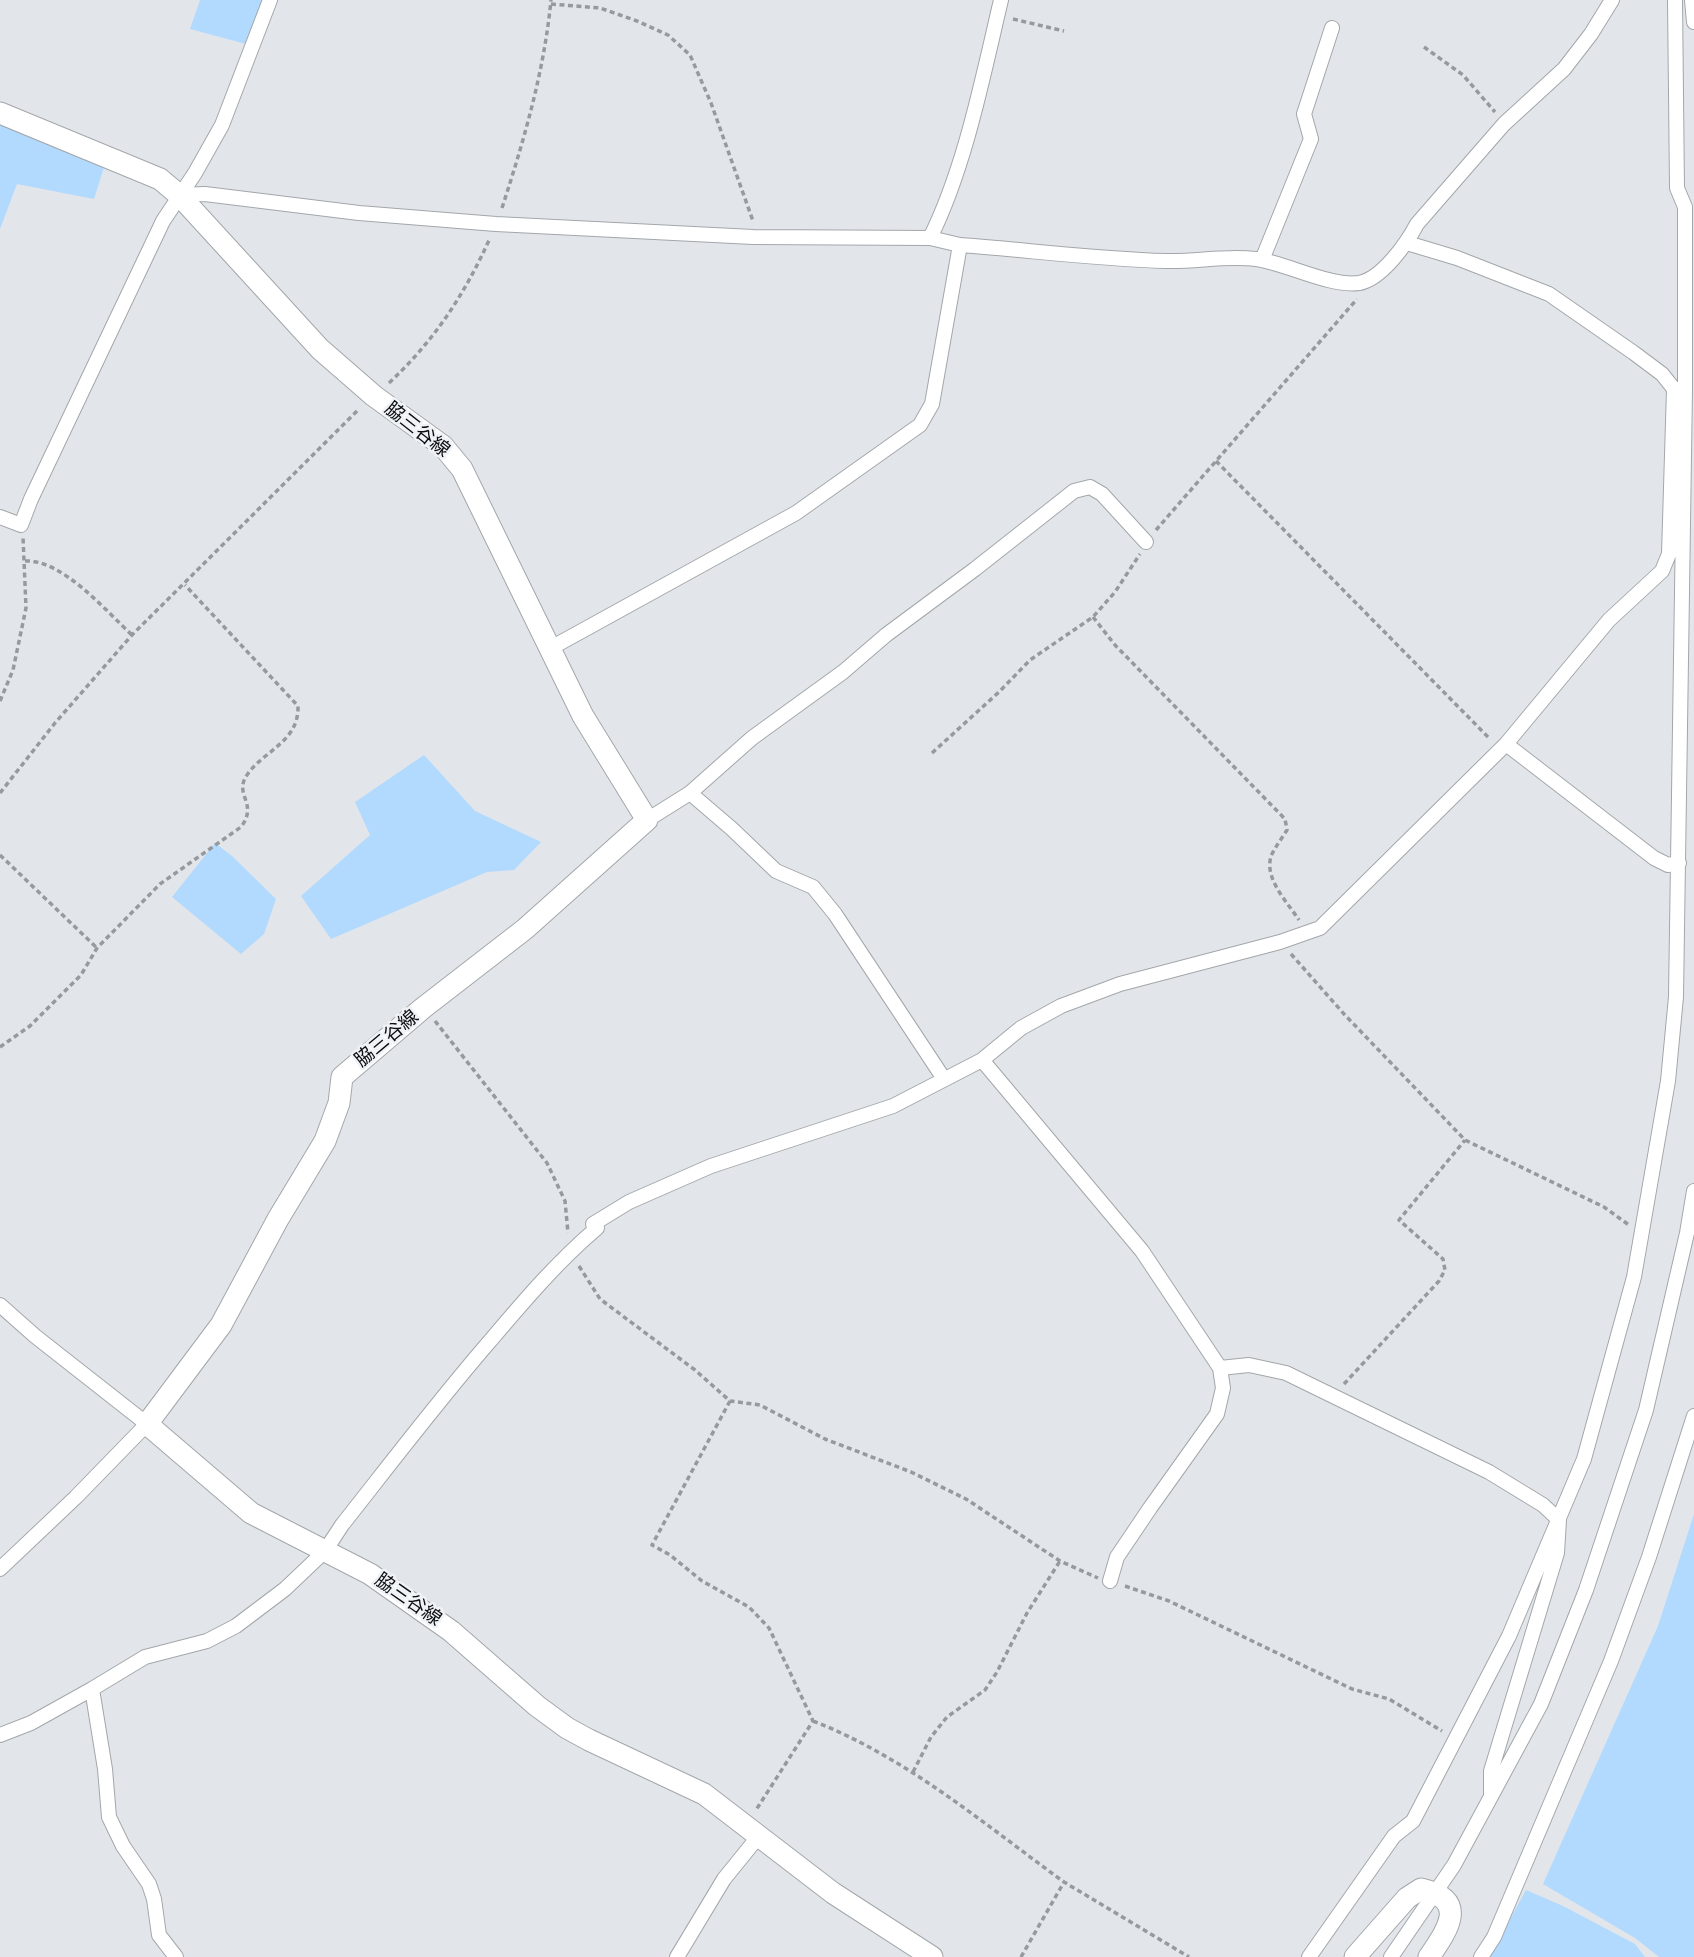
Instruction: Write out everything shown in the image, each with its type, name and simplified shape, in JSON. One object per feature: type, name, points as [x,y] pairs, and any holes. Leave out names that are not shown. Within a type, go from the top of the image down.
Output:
[{"type":"main road","name":"脇三谷線","points":[[0,113],[160,179],[179,195],[320,349],[374,396],[443,446],[462,469],[583,716],[647,820],[525,929],[342,1077],[339,1103],[325,1142],[278,1219],[221,1325],[148,1424],[251,1513],[370,1574],[410,1600],[567,1728],[704,1794],[866,1917],[932,1957]]},
{"type":"main road","points":[[1355,1957],[1407,1898],[1421,1889],[1437,1892],[1451,1910],[1450,1924],[1429,1957]]},
{"type":"street","points":[[0,517],[22,525],[37,487],[163,220],[195,173],[222,125],[270,0]]},
{"type":"street","points":[[930,238],[943,211],[957,170],[1001,0]]},
{"type":"street","points":[[179,195],[205,194],[359,213],[496,225],[758,237],[930,238],[960,245],[1168,261],[1219,257],[1262,261],[1341,282],[1360,283],[1378,274],[1407,243],[1417,224],[1504,124],[1564,69],[1591,34],[1612,0]]},
{"type":"street","points":[[0,1735],[31,1723],[145,1657],[207,1641],[236,1626],[285,1589],[326,1551],[342,1525],[456,1380],[536,1286],[597,1228],[593,1224],[629,1202],[711,1166],[892,1106],[982,1060],[1021,1028],[1060,1006],[1120,984],[1280,942],[1320,928],[1503,747],[1609,620],[1662,572],[1669,554],[1679,389],[1685,207],[1678,188],[1675,0]]},
{"type":"street","points":[[1692,0],[1694,22]]},
{"type":"street","points":[[1262,261],[1311,139],[1304,114],[1332,28]]},
{"type":"street","points":[[1309,1957],[1394,1836],[1413,1821],[1508,1636],[1584,1459],[1634,1277],[1670,1069],[1676,997],[1679,863],[1679,389],[1643,360],[1549,294],[1457,258],[1407,243]]},
{"type":"street","points":[[549,649],[796,513],[920,425],[932,404],[960,245]]},
{"type":"street","points":[[647,820],[690,793],[752,738],[843,672],[886,635],[1074,491],[1090,487],[1102,494],[1146,542]]},
{"type":"street","points":[[1503,747],[1654,858],[1668,865],[1679,863]]},
{"type":"street","points":[[690,793],[776,871],[813,887],[835,914],[944,1079]]},
{"type":"street","points":[[982,1060],[1142,1251],[1220,1368],[1223,1388],[1217,1414],[1117,1557],[1110,1581]]},
{"type":"street","points":[[1391,1957],[1454,1865],[1541,1704],[1586,1590],[1646,1410],[1687,1233],[1694,1191]]},
{"type":"street","points":[[0,1305],[35,1336],[148,1424],[0,1569]]},
{"type":"street","points":[[1220,1368],[1248,1365],[1286,1373],[1489,1472],[1543,1505],[1559,1520]]},
{"type":"street","points":[[1481,1957],[1494,1937],[1611,1661],[1649,1558],[1694,1416]]},
{"type":"street","points":[[1491,1796],[1491,1771],[1557,1553],[1559,1520]]},
{"type":"street","points":[[92,1689],[105,1769],[109,1817],[123,1846],[149,1884],[159,1936],[176,1957]]},
{"type":"street","points":[[677,1957],[751,1831]]},
{"type":"path","points":[[551,4],[600,8],[637,20],[668,35],[690,55],[711,103],[758,237]]},
{"type":"path","points":[[997,15],[1064,31]]},
{"type":"path","points":[[1424,47],[1463,75],[1504,124]]},
{"type":"path","points":[[932,753],[1030,660],[1093,617],[1134,566],[1146,542],[1357,299],[1360,283]]},
{"type":"path","points":[[0,793],[55,723],[132,635],[374,396]]},
{"type":"path","points":[[1216,461],[1503,747]]},
{"type":"path","points":[[0,701],[13,670],[26,608],[22,525]]},
{"type":"path","points":[[25,561],[51,565],[132,635]]},
{"type":"path","points":[[0,1047],[30,1026],[81,975],[97,948],[160,884],[241,827],[248,818],[249,807],[242,792],[246,776],[286,738],[298,720],[298,706],[185,584]]},
{"type":"path","points":[[1093,617],[1115,645],[1285,819],[1287,830],[1271,856],[1269,869],[1273,881],[1299,920],[1304,933]]},
{"type":"path","points":[[0,855],[97,948]]},
{"type":"path","points":[[1280,942],[1344,1014],[1465,1140],[1604,1207],[1642,1234]]},
{"type":"path","points":[[424,1008],[547,1163],[565,1201],[570,1251],[600,1299],[695,1370],[730,1401],[761,1405],[825,1438],[911,1472],[966,1499],[1060,1562],[1094,1577],[1169,1601],[1352,1689],[1389,1699],[1456,1739]]},
{"type":"path","points":[[1333,1396],[1446,1270],[1443,1259],[1399,1220],[1465,1140]]},
{"type":"path","points":[[730,1401],[714,1435],[652,1545],[670,1555],[702,1581],[749,1607],[769,1628],[813,1721],[836,1730],[912,1772],[1064,1882],[1189,1957]]},
{"type":"path","points":[[912,1772],[931,1737],[947,1717],[985,1690],[1027,1613],[1060,1562]]},
{"type":"path","points":[[751,1831],[813,1721]]},
{"type":"path","points":[[1021,1957],[1064,1882]]},
{"type":"shaded area","points":[[200,0],[263,0],[246,44],[190,29]]},
{"type":"shaded area","points":[[0,122],[105,164],[94,199],[17,184],[0,229]]},
{"type":"shaded area","points":[[424,755],[475,811],[541,842],[514,870],[487,872],[331,939],[301,896],[370,835],[355,802]]},
{"type":"shaded area","points":[[215,843],[276,899],[264,934],[241,954],[172,897]]},
{"type":"shaded area","points":[[1694,1514],[1694,1957],[1659,1957],[1635,1938],[1543,1884],[1658,1626]]},
{"type":"shaded area","points":[[1526,1890],[1635,1944],[1645,1957],[1489,1957]]}]
